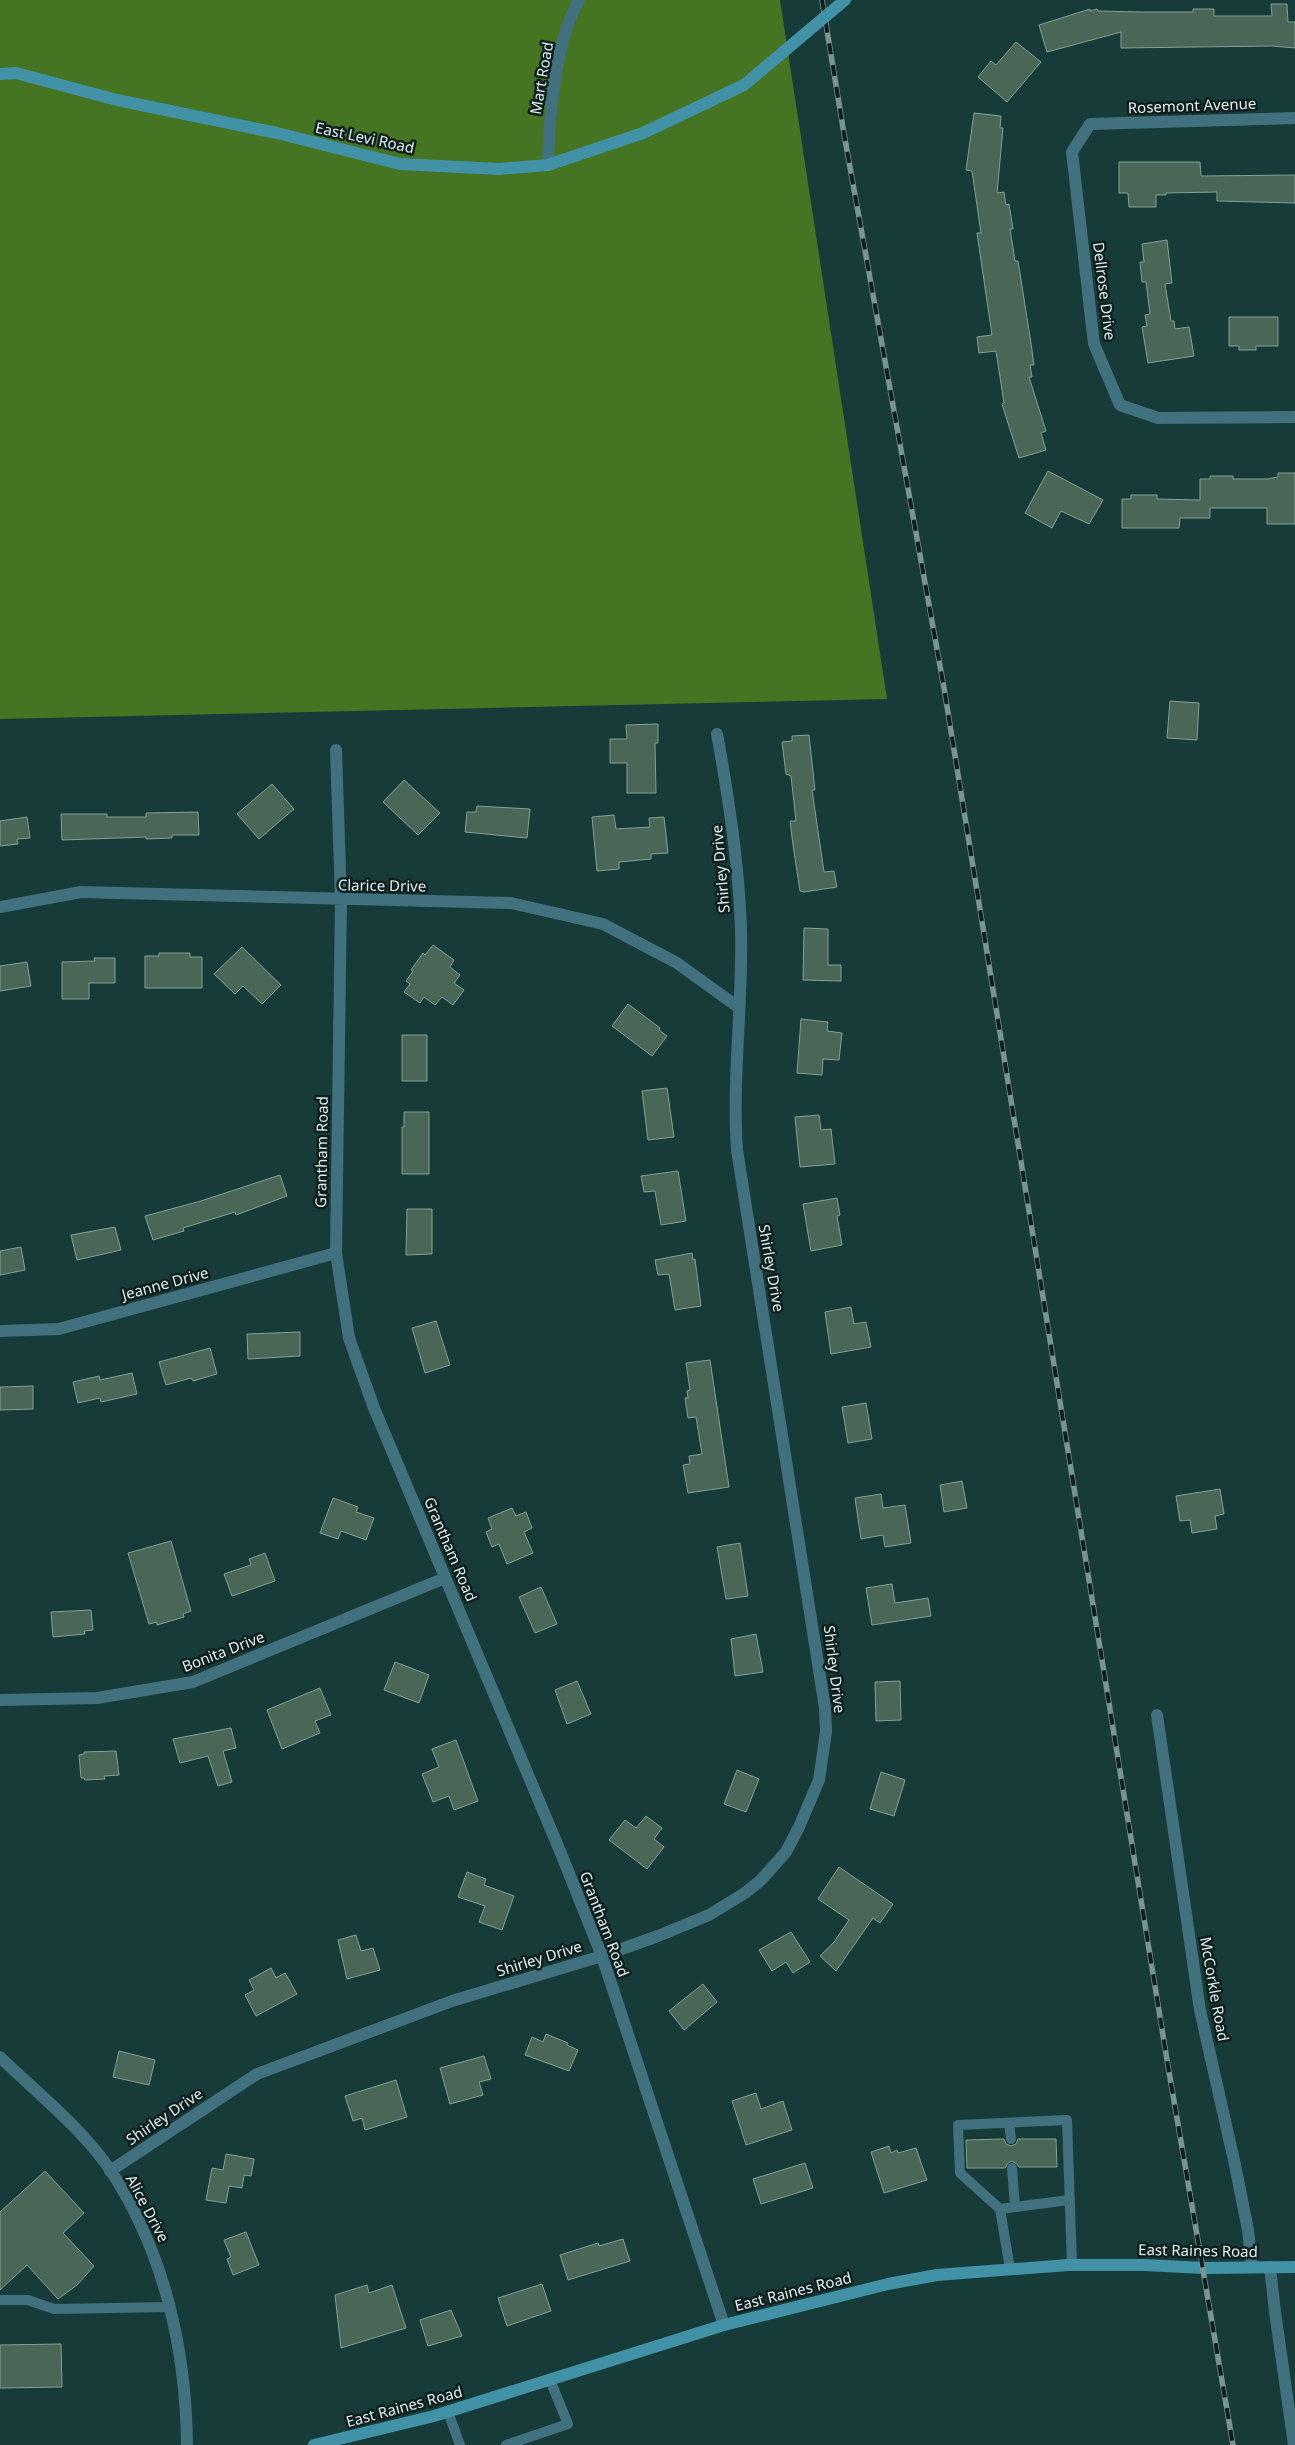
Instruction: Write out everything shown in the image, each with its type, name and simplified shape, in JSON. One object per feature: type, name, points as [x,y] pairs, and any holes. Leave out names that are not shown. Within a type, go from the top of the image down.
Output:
[{"type":"main road","name":"East Levi Road","points":[[0,74],[16,74],[117,100],[277,134],[400,164],[500,168],[548,166],[643,133],[744,85],[845,0]]},
{"type":"main road","name":"East Raines Road","points":[[314,2445],[448,2412],[724,2325],[888,2284],[937,2275],[1072,2265],[1295,2267]]},
{"type":"street","name":"Mart Road","points":[[548,166],[550,113],[553,96],[570,16],[579,0]]},
{"type":"street","name":"Rosemont Avenue","points":[[1090,124],[1295,118]]},
{"type":"street","name":"Dellrose Drive","points":[[1090,124],[1072,152],[1094,344],[1120,406],[1158,418],[1295,417]]},
{"type":"street","name":"Shirley Drive","points":[[110,2170],[257,2074],[452,2001],[602,1956],[709,1915],[744,1894],[764,1876],[786,1852],[799,1827],[818,1780],[826,1732],[823,1687],[739,1167],[734,1102],[741,939],[739,892],[733,823],[717,734]]},
{"type":"street","name":"Grantham Road","points":[[336,750],[341,901],[336,1253],[350,1338],[374,1408],[602,1956],[724,2325]]},
{"type":"street","name":"Clarice Drive","points":[[0,906],[81,892],[341,901],[511,903],[603,924],[677,963],[738,1007]]},
{"type":"street","name":"Jeanne Drive","points":[[0,1331],[59,1329],[336,1253]]},
{"type":"street","name":"Bonita Drive","points":[[0,1700],[97,1698],[193,1682],[445,1578]]},
{"type":"street","name":"McCorkle Road","points":[[1157,1714],[1200,2010],[1248,2230],[1252,2267]]},
{"type":"street","name":"Alice Drive","points":[[0,2057],[80,2134],[110,2170],[143,2227],[158,2262],[170,2307],[185,2406],[187,2445]]},
{"type":"street","points":[[1270,2267],[1274,2312],[1294,2445]]},
{"type":"lane","points":[[1010,2269],[1000,2209],[960,2173],[958,2125],[1067,2120],[1072,2265]]},
{"type":"lane","points":[[1009,2123],[1011,2139]]},
{"type":"lane","points":[[1012,2168],[1015,2206]]},
{"type":"lane","points":[[1000,2209],[1069,2200]]},
{"type":"lane","points":[[0,2300],[28,2300],[54,2309],[170,2307]]},
{"type":"lane","points":[[506,2445],[568,2424],[550,2380]]},
{"type":"lane","points":[[448,2412],[460,2445]]},
{"type":"green space","points":[[0,0],[780,0],[887,699],[0,719]]},
{"type":"building","points":[[1271,4],[1287,4],[1288,22],[1295,22],[1295,48],[1272,46],[1121,48],[1121,32],[1047,52],[1039,25],[1090,9],[1090,11],[1097,9],[1098,11],[1193,12],[1193,9],[1214,9],[1214,16],[1272,16]]},
{"type":"building","points":[[1016,42],[1041,62],[1007,102],[978,77],[991,61],[996,65]]},
{"type":"building","points":[[974,113],[1001,116],[1000,128],[1003,128],[997,193],[1004,192],[1006,205],[1009,204],[1013,229],[1010,229],[1015,261],[1018,261],[1034,365],[1030,365],[1032,377],[1029,377],[1046,431],[1041,433],[1046,450],[1019,458],[1002,404],[1004,403],[996,351],[979,353],[977,337],[992,335],[977,233],[981,233],[972,171],[966,170]]},
{"type":"building","points":[[1119,162],[1200,162],[1201,176],[1295,175],[1295,203],[1217,201],[1217,192],[1166,193],[1166,195],[1156,195],[1156,207],[1129,207],[1128,193],[1119,193]]},
{"type":"building","points":[[1167,240],[1172,283],[1165,284],[1171,321],[1174,321],[1175,329],[1189,327],[1194,356],[1148,363],[1142,327],[1147,326],[1145,315],[1150,314],[1146,282],[1142,282],[1140,262],[1144,262],[1142,244]]},
{"type":"building","points":[[1229,317],[1278,317],[1278,346],[1256,346],[1256,350],[1239,350],[1239,346],[1229,346]]},
{"type":"building","points":[[1048,471],[1103,500],[1089,524],[1061,511],[1052,528],[1025,513]]},
{"type":"building","points":[[1278,473],[1295,473],[1295,524],[1267,524],[1267,508],[1210,508],[1210,518],[1180,518],[1179,528],[1122,528],[1122,499],[1131,499],[1131,495],[1157,495],[1157,499],[1200,500],[1200,479],[1210,479],[1210,476],[1233,476],[1233,479],[1267,479],[1278,477]]},
{"type":"building","points":[[1170,701],[1199,703],[1197,740],[1167,738]]},
{"type":"building","points":[[658,724],[658,743],[655,743],[656,793],[627,793],[627,763],[610,763],[610,739],[627,739],[626,725]]},
{"type":"building","points":[[809,735],[815,790],[812,790],[824,872],[834,871],[837,887],[804,892],[800,891],[793,845],[790,821],[796,821],[791,776],[786,774],[782,742],[792,741],[792,736]]},
{"type":"building","points":[[404,780],[440,813],[418,835],[383,802]]},
{"type":"building","points":[[272,784],[294,809],[259,839],[237,814]]},
{"type":"building","points":[[477,806],[530,809],[527,838],[465,832],[467,812],[476,812]]},
{"type":"building","points":[[198,812],[199,835],[172,835],[172,838],[146,839],[146,837],[62,840],[61,814],[107,814],[107,817],[146,817],[146,813]]},
{"type":"building","points":[[614,815],[616,829],[650,827],[649,818],[664,817],[668,853],[651,854],[651,859],[619,862],[619,869],[597,871],[592,817]]},
{"type":"building","points":[[27,817],[30,838],[17,839],[18,844],[0,846],[0,821]]},
{"type":"building","points":[[804,928],[828,929],[828,965],[841,965],[841,981],[803,980]]},
{"type":"building","points":[[433,945],[454,960],[450,967],[460,975],[454,983],[464,990],[453,1005],[442,997],[435,1005],[424,997],[420,1003],[404,992],[410,984],[406,981],[413,971],[411,970],[423,953],[425,955]]},
{"type":"building","points":[[242,947],[281,985],[262,1004],[243,986],[235,994],[214,974]]},
{"type":"building","points":[[159,953],[190,953],[190,957],[202,957],[202,988],[145,988],[145,956],[159,956]]},
{"type":"building","points":[[94,958],[115,958],[115,983],[89,983],[89,999],[62,999],[62,962],[95,961]]},
{"type":"building","points":[[27,962],[31,986],[0,991],[0,966]]},
{"type":"building","points":[[628,1004],[660,1028],[659,1030],[667,1036],[652,1056],[612,1026]]},
{"type":"building","points":[[801,1019],[828,1022],[827,1031],[842,1033],[839,1060],[823,1059],[822,1075],[797,1073]]},
{"type":"building","points":[[402,1035],[427,1035],[427,1081],[402,1081]]},
{"type":"building","points":[[667,1088],[674,1137],[648,1140],[642,1091]]},
{"type":"building","points":[[404,1112],[429,1112],[429,1174],[402,1174],[402,1127],[404,1127]]},
{"type":"building","points":[[819,1115],[821,1130],[831,1129],[835,1164],[800,1167],[795,1117]]},
{"type":"building","points":[[678,1171],[686,1221],[661,1225],[655,1191],[644,1192],[641,1176]]},
{"type":"building","points":[[280,1175],[287,1196],[236,1215],[235,1212],[183,1228],[184,1231],[153,1240],[145,1216],[201,1201]]},
{"type":"building","points":[[837,1198],[840,1215],[837,1216],[842,1245],[811,1251],[803,1204]]},
{"type":"building","points":[[407,1209],[432,1209],[432,1254],[406,1255]]},
{"type":"building","points":[[115,1227],[121,1250],[77,1260],[71,1235]]},
{"type":"building","points":[[21,1247],[25,1270],[0,1275],[0,1251]]},
{"type":"building","points":[[692,1253],[693,1260],[695,1259],[701,1306],[675,1310],[669,1274],[658,1275],[655,1260]]},
{"type":"building","points":[[851,1307],[854,1324],[866,1322],[871,1347],[831,1354],[825,1312]]},
{"type":"building","points":[[436,1321],[450,1365],[425,1373],[412,1328]]},
{"type":"building","points":[[300,1332],[300,1356],[248,1359],[247,1334]]},
{"type":"building","points":[[210,1348],[217,1374],[193,1381],[191,1378],[166,1385],[159,1362]]},
{"type":"building","points":[[710,1360],[729,1487],[688,1493],[683,1465],[690,1464],[689,1456],[702,1454],[696,1417],[688,1418],[685,1398],[688,1398],[687,1391],[690,1390],[686,1363]]},
{"type":"building","points":[[132,1373],[137,1394],[101,1402],[100,1398],[78,1403],[73,1382],[99,1376],[100,1380]]},
{"type":"building","points":[[33,1386],[33,1409],[0,1410],[0,1387]]},
{"type":"building","points":[[866,1403],[872,1439],[848,1443],[842,1407]]},
{"type":"building","points":[[962,1481],[967,1508],[944,1512],[940,1485]]},
{"type":"building","points":[[1220,1489],[1224,1514],[1215,1516],[1217,1529],[1192,1533],[1190,1520],[1180,1521],[1176,1496]]},
{"type":"building","points":[[881,1494],[883,1508],[905,1505],[911,1543],[885,1547],[883,1535],[861,1539],[855,1498]]},
{"type":"building","points":[[333,1498],[358,1507],[356,1512],[374,1518],[366,1540],[341,1531],[338,1539],[320,1533]]},
{"type":"building","points":[[512,1508],[516,1516],[526,1512],[532,1528],[524,1532],[533,1553],[507,1564],[499,1544],[492,1547],[486,1532],[492,1529],[488,1518]]},
{"type":"building","points":[[171,1541],[191,1611],[183,1614],[184,1617],[157,1625],[157,1622],[149,1624],[128,1553]]},
{"type":"building","points":[[740,1543],[748,1596],[726,1599],[717,1547]]},
{"type":"building","points":[[265,1553],[275,1581],[232,1596],[224,1574],[251,1565],[249,1559]]},
{"type":"building","points":[[892,1584],[895,1603],[928,1598],[931,1616],[872,1625],[866,1588]]},
{"type":"building","points":[[541,1587],[557,1624],[535,1633],[519,1597]]},
{"type":"building","points":[[91,1610],[93,1630],[84,1631],[85,1634],[53,1637],[51,1612]]},
{"type":"building","points":[[756,1634],[763,1672],[735,1676],[731,1639]]},
{"type":"building","points":[[395,1662],[429,1675],[419,1703],[384,1690]]},
{"type":"building","points":[[577,1681],[591,1714],[567,1724],[555,1690]]},
{"type":"building","points":[[900,1681],[901,1720],[876,1721],[875,1682]]},
{"type":"building","points":[[320,1688],[331,1715],[315,1721],[320,1733],[282,1749],[267,1710]]},
{"type":"building","points":[[231,1728],[236,1748],[223,1751],[232,1782],[218,1786],[208,1756],[180,1763],[173,1739]]},
{"type":"building","points":[[456,1740],[478,1801],[454,1810],[449,1796],[433,1802],[422,1774],[439,1767],[432,1749]]},
{"type":"building","points":[[116,1751],[119,1775],[104,1776],[105,1779],[85,1780],[81,1778],[79,1755],[84,1754],[84,1752]]},
{"type":"building","points":[[737,1770],[759,1779],[746,1812],[724,1804]]},
{"type":"building","points":[[881,1772],[905,1780],[894,1816],[870,1809]]},
{"type":"building","points":[[646,1816],[662,1828],[654,1839],[664,1847],[647,1869],[609,1840],[625,1820],[636,1828]]},
{"type":"building","points":[[839,1867],[893,1904],[880,1923],[873,1918],[836,1971],[820,1956],[834,1942],[849,1920],[818,1899]]},
{"type":"building","points":[[467,1872],[486,1879],[484,1885],[514,1896],[502,1930],[479,1922],[485,1906],[458,1897]]},
{"type":"building","points":[[791,1932],[810,1962],[793,1973],[786,1962],[772,1971],[759,1950]]},
{"type":"building","points":[[356,1935],[361,1951],[373,1948],[380,1970],[347,1979],[338,1940]]},
{"type":"building","points":[[271,1968],[276,1978],[285,1973],[297,1994],[256,2016],[245,1995],[254,1990],[249,1980]]},
{"type":"building","points":[[703,1984],[717,2002],[684,2030],[669,2011]]},
{"type":"building","points":[[546,2034],[568,2043],[567,2045],[578,2050],[569,2071],[525,2055],[532,2037],[543,2042]]},
{"type":"building","points":[[119,2051],[155,2060],[149,2085],[113,2077]]},
{"type":"building","points":[[484,2056],[491,2079],[479,2082],[483,2095],[450,2104],[440,2068]]},
{"type":"building","points":[[396,2080],[407,2117],[365,2130],[362,2118],[353,2121],[345,2096]]},
{"type":"building","points":[[756,2093],[761,2109],[783,2101],[792,2130],[746,2145],[732,2101]]},
{"type":"building","points":[[1004,2139],[1006,2144],[1011,2146],[1016,2144],[1018,2139],[1056,2139],[1057,2167],[1019,2167],[1012,2161],[1005,2168],[967,2168],[966,2140]]},
{"type":"building","points":[[889,2146],[891,2153],[897,2150],[898,2153],[916,2148],[927,2180],[884,2193],[871,2152]]},
{"type":"building","points":[[226,2154],[254,2159],[251,2176],[244,2175],[242,2188],[229,2186],[226,2203],[206,2200],[212,2168],[223,2170]]},
{"type":"building","points":[[805,2163],[813,2188],[761,2204],[753,2179]]},
{"type":"building","points":[[45,2171],[84,2213],[63,2233],[94,2266],[77,2285],[58,2299],[27,2265],[0,2290],[0,2212]]},
{"type":"building","points":[[246,2232],[259,2265],[233,2275],[227,2259],[231,2257],[224,2240]]},
{"type":"building","points":[[623,2239],[630,2261],[568,2280],[560,2255],[598,2243],[599,2246]]},
{"type":"building","points":[[542,2284],[551,2311],[507,2326],[498,2298]]},
{"type":"building","points":[[367,2285],[369,2293],[392,2285],[406,2328],[341,2348],[335,2295]]},
{"type":"building","points":[[451,2310],[462,2336],[428,2346],[420,2320]]},
{"type":"building","points":[[61,2344],[62,2387],[0,2388],[0,2345]]},
{"type":"railway","points":[[822,0],[844,134],[944,688],[1167,2060],[1233,2445]]}]
